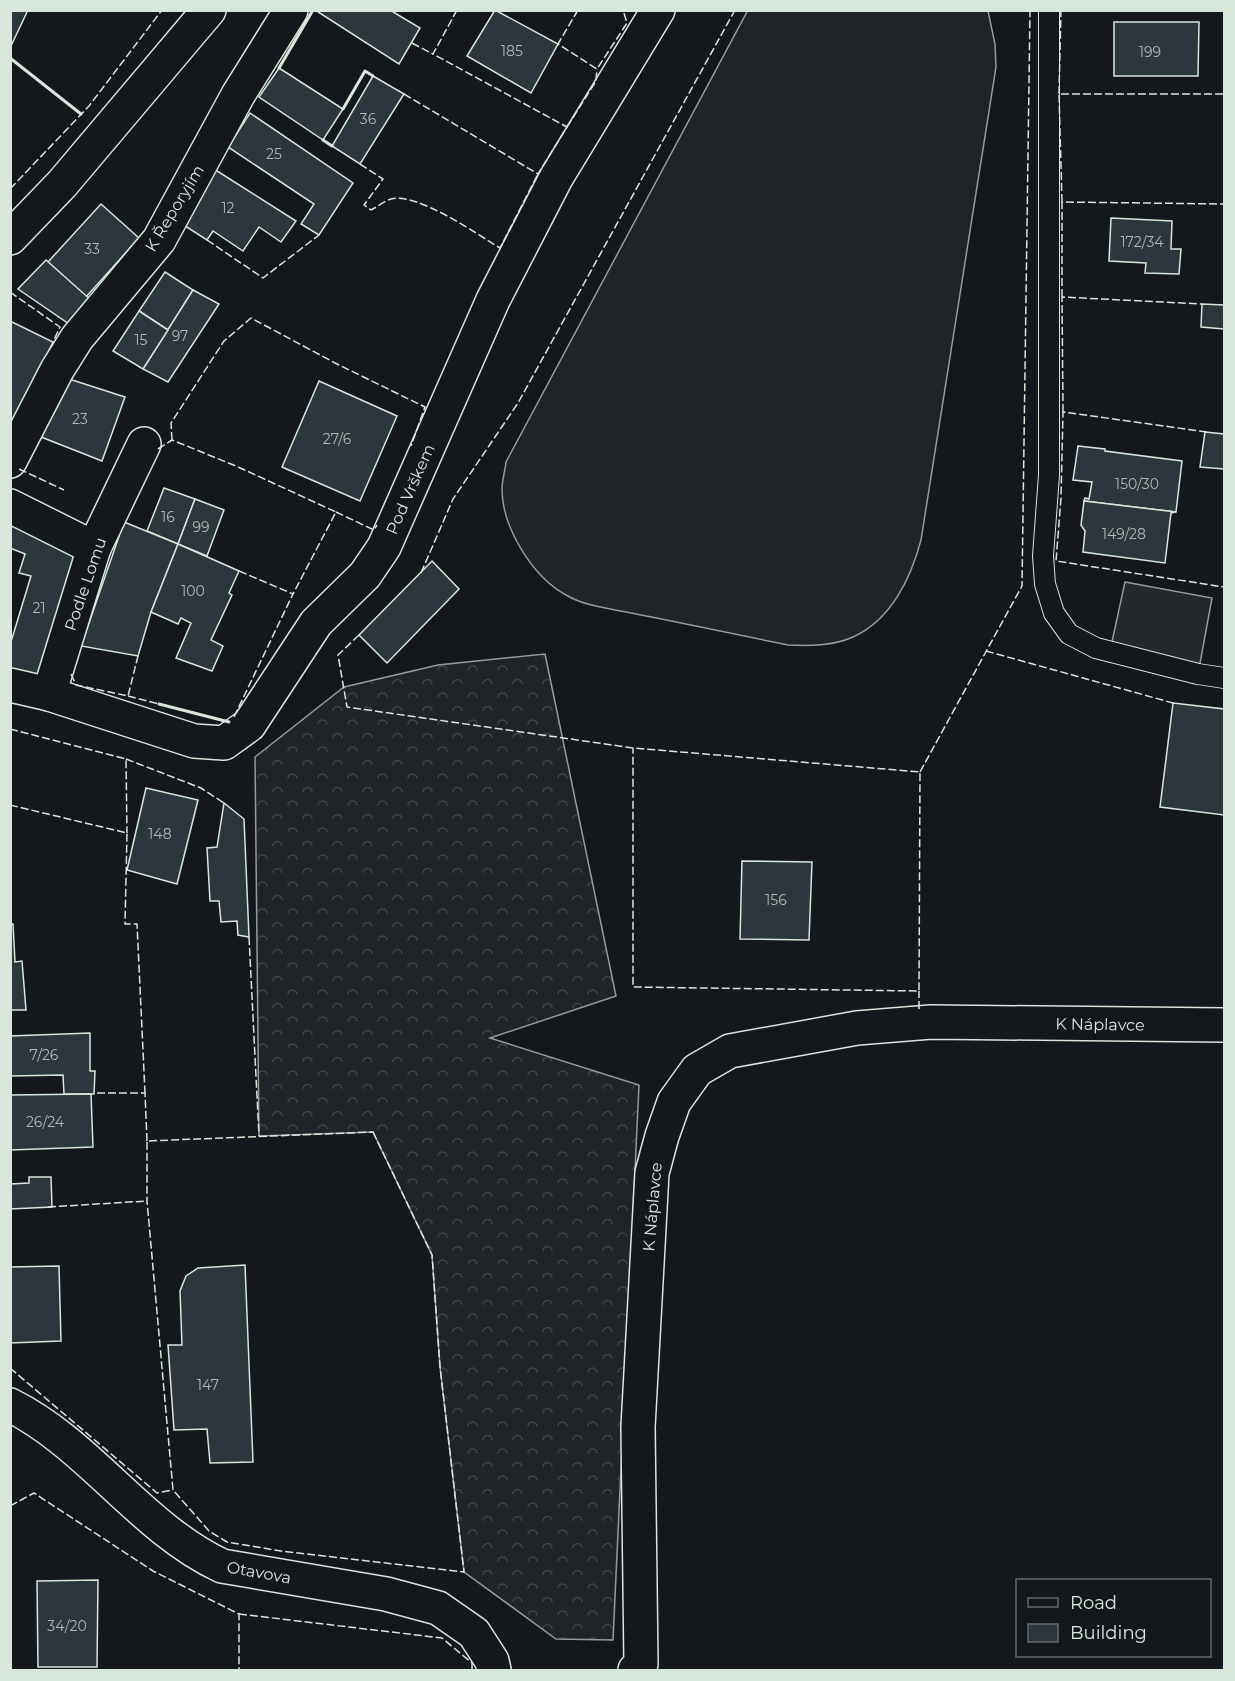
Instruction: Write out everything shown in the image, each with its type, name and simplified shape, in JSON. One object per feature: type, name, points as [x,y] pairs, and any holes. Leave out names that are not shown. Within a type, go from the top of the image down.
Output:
[{"type":"street","points":[[10,238],[62,184],[209,10]]},
{"type":"street","name":"K Řeporyjím","points":[[10,461],[57,370],[77,338],[159,240],[238,95],[291,10]]},
{"type":"street","name":"Pod Vrškem","points":[[10,686],[49,694],[194,741],[224,743],[249,725],[316,623],[365,574],[384,547],[499,290],[556,178],[658,10]]},
{"type":"street","name":"Podle Lomu","points":[[49,694],[94,548],[144,444]]},
{"type":"street","points":[[10,506],[94,548]]},
{"type":"street","name":"K Náplavce","points":[[640,1668],[638,1427],[652,1173],[674,1102],[697,1070],[730,1051],[856,1028],[931,1022],[1224,1025]]},
{"type":"street","name":"Otavova","points":[[10,1405],[43,1423],[175,1538],[200,1556],[222,1566],[386,1594],[438,1608],[474,1633],[492,1661],[494,1671]]},
{"type":"lane","points":[[1049,10],[1049,475],[1042,556],[1045,584],[1054,614],[1069,634],[1096,648],[1198,674],[1224,678]]},
{"type":"green space","points":[[748,10],[988,11],[995,44],[996,67],[917,554],[898,596],[878,620],[853,637],[821,645],[788,645],[600,607],[574,599],[554,587],[531,564],[514,535],[503,504],[502,486],[506,462]]},
{"type":"green space","points":[[545,654],[616,996],[490,1038],[639,1085],[613,1640],[556,1639],[464,1572],[440,1367],[432,1255],[373,1132],[259,1136],[255,757],[344,687],[438,665]]},
{"type":"shaded area","points":[[1125,582],[1212,598],[1198,674],[1110,651]]},
{"type":"building","points":[[10,10],[28,10],[10,48]]},
{"type":"building","points":[[315,10],[390,10],[420,28],[399,64]]},
{"type":"building","points":[[495,10],[558,44],[531,93],[467,56]]},
{"type":"building","points":[[1114,22],[1199,22],[1198,76],[1114,76]]},
{"type":"building","points":[[279,68],[343,109],[323,140],[259,97]]},
{"type":"building","points":[[373,76],[404,94],[360,164],[332,146]]},
{"type":"building","points":[[250,113],[353,183],[319,235],[301,224],[314,204],[228,147]]},
{"type":"building","points":[[214,169],[296,221],[281,242],[259,227],[243,251],[213,231],[207,240],[182,224]]},
{"type":"building","points":[[101,204],[139,238],[86,297],[48,262]]},
{"type":"building","points":[[1111,218],[1172,221],[1171,249],[1181,249],[1179,274],[1145,273],[1146,263],[1109,261]]},
{"type":"building","points":[[46,260],[92,301],[72,326],[18,289]]},
{"type":"building","points":[[165,272],[193,290],[168,330],[139,311]]},
{"type":"building","points":[[193,290],[219,304],[168,382],[143,369]]},
{"type":"building","points":[[1202,304],[1224,305],[1224,329],[1201,327]]},
{"type":"building","points":[[139,311],[168,330],[143,369],[113,351]]},
{"type":"building","points":[[10,321],[53,342],[10,433]]},
{"type":"building","points":[[66,378],[125,397],[102,461],[36,435]]},
{"type":"building","points":[[319,381],[397,416],[360,501],[282,467]]},
{"type":"building","points":[[1205,432],[1224,434],[1224,469],[1200,467]]},
{"type":"building","points":[[1078,446],[1182,461],[1176,512],[1084,501],[1085,498],[1089,499],[1092,482],[1073,480]]},
{"type":"building","points":[[164,488],[195,499],[178,544],[147,531]]},
{"type":"building","points":[[195,499],[224,510],[207,556],[178,544]]},
{"type":"building","points":[[1084,501],[1176,512],[1171,513],[1165,563],[1083,552],[1085,531],[1081,525]]},
{"type":"building","points":[[124,522],[178,544],[151,612],[138,656],[81,646]]},
{"type":"building","points":[[14,523],[76,552],[39,676],[10,669],[10,645],[31,576],[19,573],[25,554],[10,548],[10,530]]},
{"type":"building","points":[[178,544],[239,571],[229,593],[232,595],[211,640],[223,646],[212,671],[176,658],[191,623],[181,618],[178,624],[151,612]]},
{"type":"building","points":[[432,561],[459,589],[387,663],[359,635]]},
{"type":"building","points":[[1173,703],[1224,709],[1224,815],[1160,807]]},
{"type":"building","points":[[146,788],[198,800],[177,884],[127,870]]},
{"type":"building","points":[[224,803],[244,819],[249,937],[238,935],[237,921],[221,922],[219,901],[210,901],[207,848],[217,847]]},
{"type":"building","points":[[742,861],[812,862],[809,940],[740,939]]},
{"type":"building","points":[[10,924],[13,924],[15,962],[22,961],[26,1010],[10,1010]]},
{"type":"building","points":[[90,1033],[90,1071],[95,1071],[94,1094],[64,1094],[63,1075],[10,1076],[10,1036]]},
{"type":"building","points":[[91,1094],[93,1147],[10,1150],[10,1095]]},
{"type":"building","points":[[29,1177],[51,1177],[52,1207],[10,1209],[10,1184],[29,1183]]},
{"type":"building","points":[[245,1265],[253,1462],[210,1463],[207,1429],[174,1430],[168,1345],[182,1345],[180,1291],[186,1276],[198,1268]]},
{"type":"building","points":[[59,1266],[61,1341],[10,1343],[10,1267]]},
{"type":"building","points":[[98,1580],[97,1667],[38,1667],[37,1581]]},
{"type":"fence","points":[[10,189],[89,106],[162,10]]},
{"type":"fence","points":[[412,43],[433,54],[457,10]]},
{"type":"fence","points":[[578,10],[558,44],[597,69],[627,23],[623,10]]},
{"type":"fence","points":[[421,573],[453,499],[518,403],[735,10]]},
{"type":"fence","points":[[920,772],[1022,586],[1030,10]]},
{"type":"fence","points":[[1059,94],[1061,10]]},
{"type":"fence","points":[[404,94],[538,174],[567,127],[433,54]]},
{"type":"fence","points":[[567,127],[596,81],[597,69]]},
{"type":"fence","points":[[1062,202],[1059,94],[1224,94]]},
{"type":"fence","points":[[360,164],[383,179],[364,205],[371,210],[391,199],[416,202],[462,224],[500,248],[538,174]]},
{"type":"fence","points":[[1062,297],[1062,202],[1224,204]]},
{"type":"fence","points":[[207,240],[263,278],[319,235]]},
{"type":"fence","points":[[10,292],[60,327],[53,342]]},
{"type":"fence","points":[[1063,412],[1062,297],[1202,304]]},
{"type":"fence","points":[[172,440],[171,423],[224,341],[251,318],[425,407],[411,446]]},
{"type":"fence","points":[[1207,432],[1063,412],[1061,498],[1056,561],[1224,587]]},
{"type":"fence","points":[[158,449],[172,440],[236,466],[336,512],[293,594]]},
{"type":"fence","points":[[19,469],[64,490]]},
{"type":"fence","points":[[336,512],[374,530],[377,525]]},
{"type":"fence","points":[[234,717],[293,594],[239,571]]},
{"type":"fence","points":[[359,635],[338,655],[347,707],[633,748],[920,772],[919,991],[633,987],[633,748]]},
{"type":"fence","points":[[986,651],[1173,703]]},
{"type":"fence","points":[[71,674],[76,685],[128,696],[138,656]]},
{"type":"fence","points":[[128,696],[159,704]]},
{"type":"fence","points":[[10,729],[126,759],[127,833]]},
{"type":"fence","points":[[126,759],[201,788],[224,803]]},
{"type":"fence","points":[[10,805],[127,833],[125,924],[137,924],[145,1093]]},
{"type":"fence","points":[[249,937],[259,1136]]},
{"type":"fence","points":[[919,991],[919,1009]]},
{"type":"fence","points":[[97,1093],[145,1093],[147,1141]]},
{"type":"fence","points":[[373,1132],[432,1255],[440,1367],[464,1572],[281,1551],[227,1542],[209,1531],[173,1490],[147,1201],[147,1141],[373,1132]]},
{"type":"fence","points":[[48,1207],[147,1201]]},
{"type":"fence","points":[[10,1368],[157,1493],[173,1490]]},
{"type":"fence","points":[[10,1506],[34,1493],[153,1571],[239,1614],[239,1670]]},
{"type":"fence","points":[[239,1614],[442,1638],[472,1663],[472,1670]]},
{"type":"wall","points":[[279,68],[313,10]]},
{"type":"wall","points":[[10,58],[81,114]]},
{"type":"wall","points":[[343,109],[365,71],[373,76]]},
{"type":"wall","points":[[323,140],[332,146]]},
{"type":"wall","points":[[159,704],[229,722]]}]
